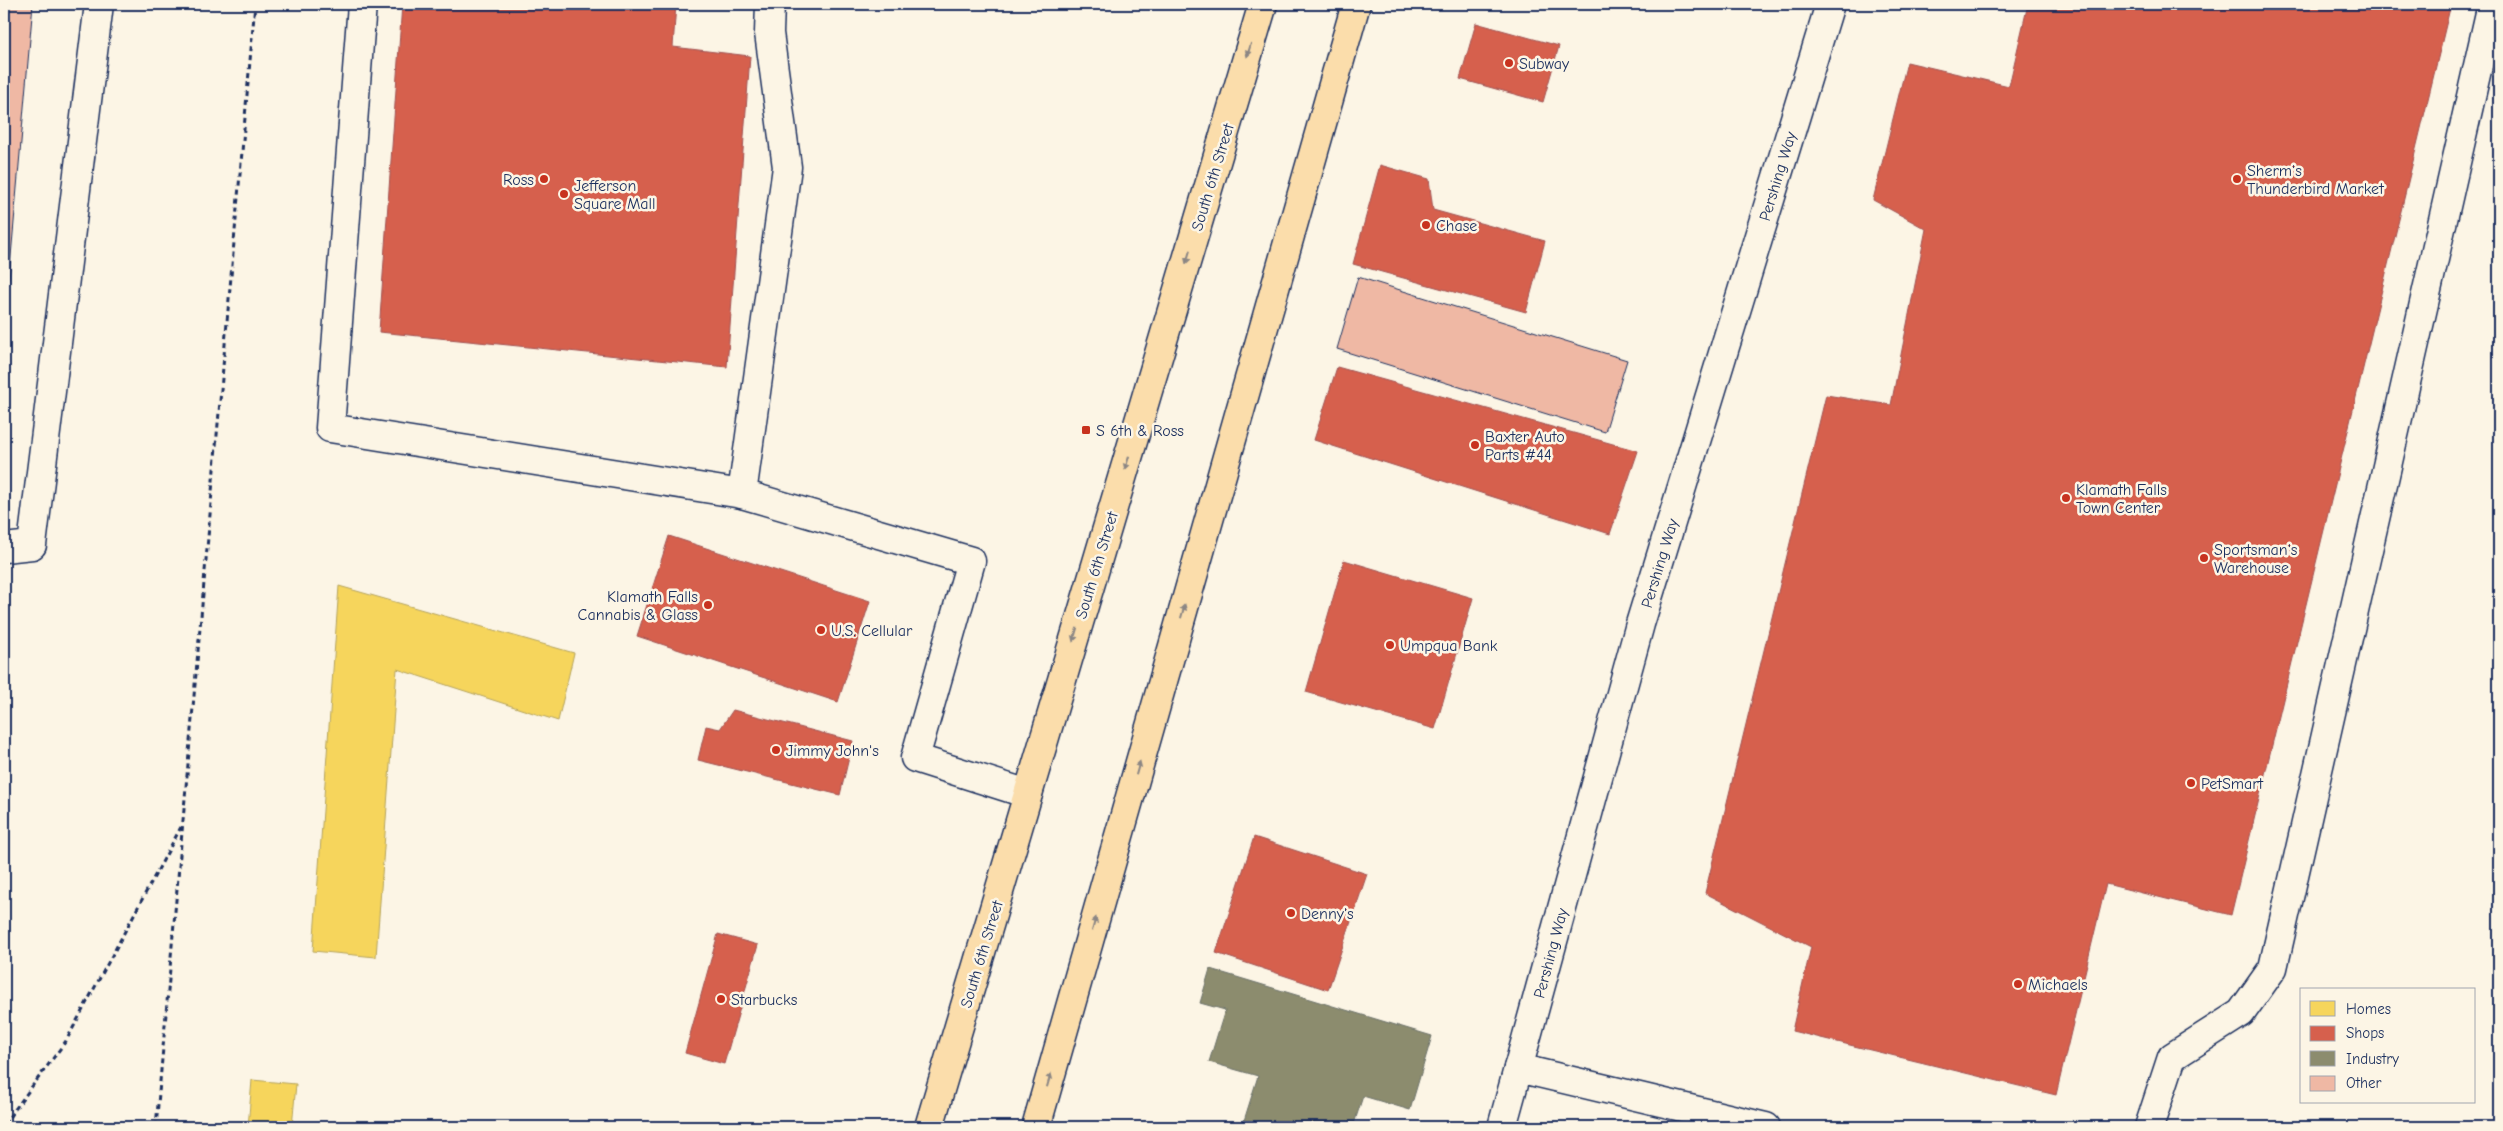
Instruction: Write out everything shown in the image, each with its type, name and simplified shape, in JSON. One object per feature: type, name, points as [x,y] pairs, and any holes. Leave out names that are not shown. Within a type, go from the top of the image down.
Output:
[{"type":"main road","name":"South 6th Street","points":[[929,1127],[1263,4]]},
{"type":"main road","points":[[1036,1127],[1356,4]]},
{"type":"street","points":[[4,548],[32,545],[99,4]]},
{"type":"street","points":[[362,4],[330,428],[742,494],[971,561],[915,758],[1028,794]]},
{"type":"street","points":[[742,494],[787,167],[769,33],[770,4]]},
{"type":"street","name":"Pershing Way","points":[[1502,1127],[1640,624],[1830,4]]},
{"type":"street","points":[[2149,1127],[2172,1057],[2241,1013],[2273,968],[2490,58],[2492,4]]},
{"type":"street","points":[[1518,1068],[1766,1127]]},
{"type":"path","points":[[156,1127],[255,4]]},
{"type":"path","points":[[4,1124],[66,1041],[183,824]]},
{"type":"building: Homes","points":[[339,586],[574,653],[558,721],[397,669],[376,957],[313,951]]},
{"type":"building: Homes","points":[[252,1080],[296,1084],[292,1127],[248,1127]]},
{"type":"building: Shops","name":"Jefferson Square Mall","points":[[402,4],[676,4],[673,47],[750,56],[727,367],[379,332]]},
{"type":"building: Shops","name":"Klamath Falls Town Center","points":[[2028,4],[2451,4],[2231,915],[2106,884],[2056,1095],[1792,1031],[1811,947],[1705,893],[1826,395],[1891,405],[1926,229],[1873,200],[1907,62],[2009,86]]},
{"type":"building: Shops","name":"Subway","points":[[1476,23],[1559,46],[1543,102],[1460,79]]},
{"type":"building: Shops","name":"Chase","points":[[1380,165],[1429,179],[1433,210],[1545,241],[1526,312],[1353,264]]},
{"type":"building: Shops","name":"Baxter Auto Parts #44","points":[[1337,367],[1638,451],[1610,534],[1314,440]]},
{"type":"building: Shops","points":[[669,536],[870,601],[838,702],[637,636]]},
{"type":"building: Shops","name":"Umpqua Bank","points":[[1344,560],[1473,598],[1435,729],[1306,692]]},
{"type":"building: Shops","name":"Jimmy John's","points":[[733,710],[853,741],[840,795],[698,760],[706,726],[720,729]]},
{"type":"building: Shops","name":"Denny's","points":[[1254,837],[1367,874],[1328,990],[1216,953]]},
{"type":"building: Shops","name":"Starbucks","points":[[718,934],[758,945],[724,1064],[685,1053]]},
{"type":"building: Industry","points":[[1210,969],[1432,1036],[1410,1110],[1363,1096],[1353,1127],[1242,1127],[1258,1076],[1209,1062],[1225,1010],[1200,1003]]},
{"type":"building: Other","points":[[4,4],[33,4],[4,337]]},
{"type":"building: Other","points":[[1358,277],[1627,360],[1605,432],[1337,349]]},
{"type":"place","name":"Subway","points":[[1509,63]]},
{"type":"place","name":"Ross","points":[[544,179]]},
{"type":"place","name":"Sherm's Thunderbird Market","points":[[2237,179]]},
{"type":"place","name":"Jefferson Square Mall","points":[[564,194]]},
{"type":"place","name":"Chase","points":[[1426,225]]},
{"type":"place","name":"S 6th & Ross","points":[[1086,430]]},
{"type":"place","name":"Baxter Auto Parts #44","points":[[1475,445]]},
{"type":"place","name":"Klamath Falls Town Center","points":[[2066,498]]},
{"type":"place","name":"Sportsman's Warehouse","points":[[2204,558]]},
{"type":"place","name":"Klamath Falls Cannabis & Glass","points":[[708,605]]},
{"type":"place","name":"U.S. Cellular","points":[[821,630]]},
{"type":"place","name":"Umpqua Bank","points":[[1390,645]]},
{"type":"place","name":"Jimmy John's","points":[[776,750]]},
{"type":"place","name":"PetSmart","points":[[2191,783]]},
{"type":"place","name":"Denny's","points":[[1291,913]]},
{"type":"place","name":"Michaels","points":[[2018,984]]},
{"type":"place","name":"Starbucks","points":[[721,999]]}]
